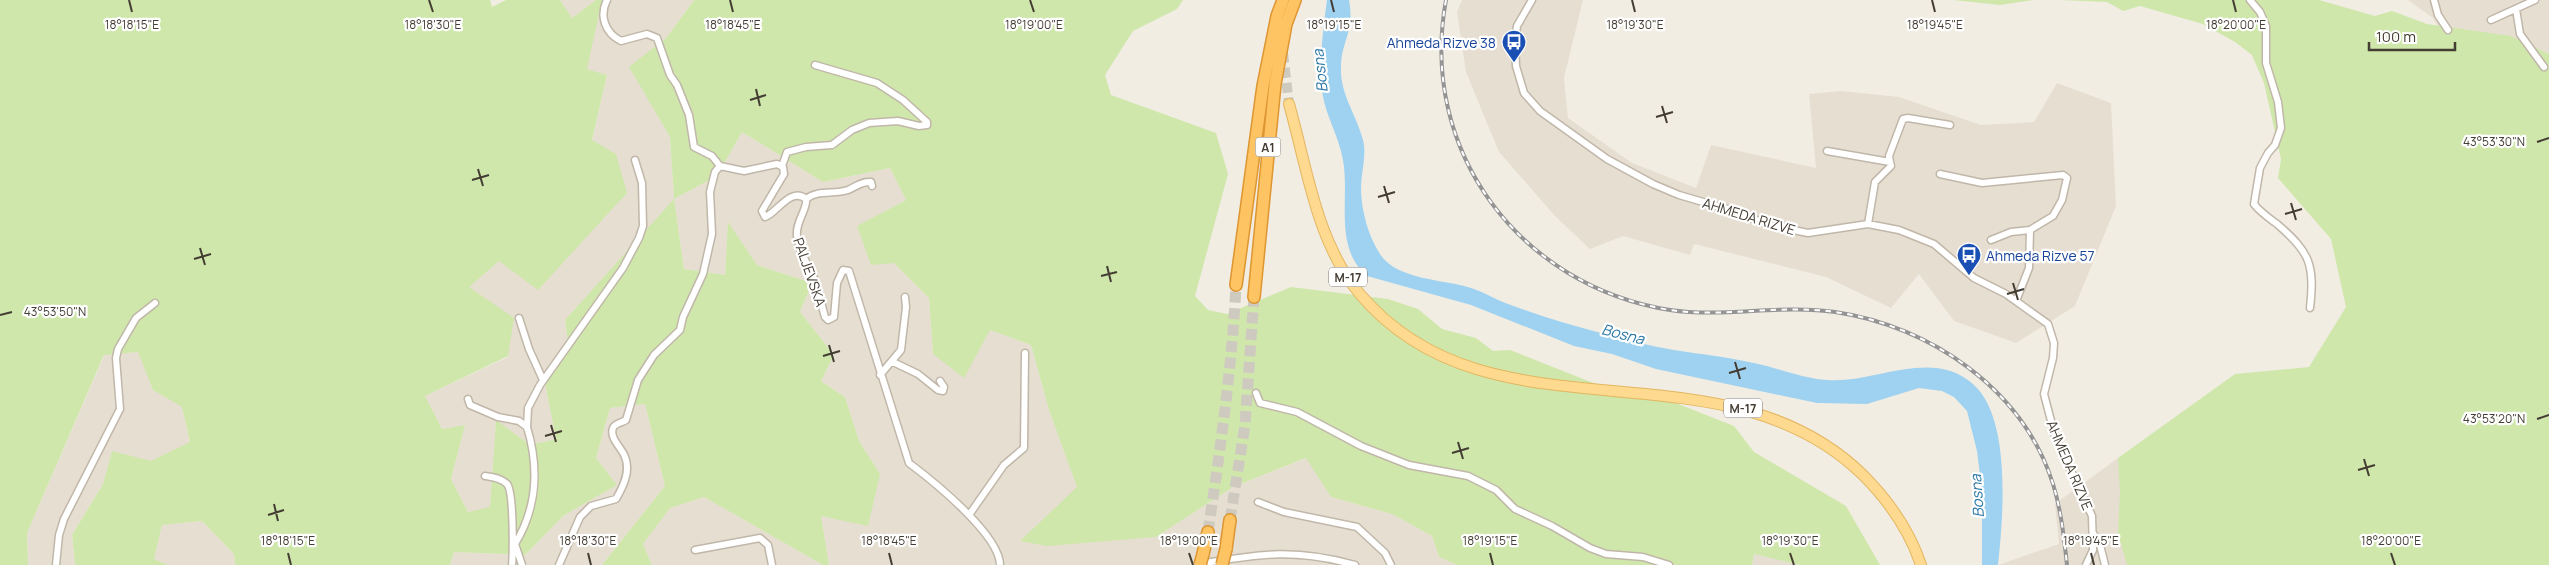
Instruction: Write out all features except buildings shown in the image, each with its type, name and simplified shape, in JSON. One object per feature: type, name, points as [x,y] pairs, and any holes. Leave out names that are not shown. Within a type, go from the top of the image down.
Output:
[{"type":"highway","name":"A1","points":[[1236,285],[1262,94],[1273,33],[1283,0]]},
{"type":"highway","name":"A1","points":[[1254,297],[1275,84],[1286,24],[1295,0]]},
{"type":"highway","points":[[1222,565],[1230,520]]},
{"type":"highway","points":[[1202,559],[1208,532]]},
{"type":"main road","name":"M-17","points":[[1289,104],[1320,216],[1343,270],[1359,293],[1382,317],[1417,344],[1454,363],[1498,376],[1542,384],[1703,400],[1741,408],[1782,422],[1808,434],[1839,454],[1874,486],[1898,516],[1909,534],[1922,565]]},
{"type":"street","points":[[607,0],[604,20],[610,34],[621,41],[647,34],[656,38],[667,68],[677,85],[689,115],[694,147],[712,156],[720,166],[744,171],[777,164],[782,166]]},
{"type":"street","name":"AHMEDA RIZVE","points":[[1532,0],[1518,26],[1514,51],[1516,66],[1524,93],[1540,111],[1607,159],[1652,184],[1679,195],[1734,211],[1769,225],[1808,233],[1868,224],[1899,230],[1934,244],[1974,278],[2016,300],[2048,324],[2052,334],[2054,358],[2044,394],[2046,408],[2067,464],[2080,487],[2092,516],[2093,550],[2086,565]]},
{"type":"street","points":[[2250,0],[2260,12],[2266,26],[2266,63],[2278,102],[2281,128],[2276,145],[2268,153],[2260,168],[2254,204],[2288,234],[2310,261],[2312,288],[2310,308]]},
{"type":"street","points":[[2434,0],[2438,15],[2448,30]]},
{"type":"street","points":[[2491,20],[2535,0]]},
{"type":"street","points":[[2516,9],[2520,34],[2544,67]]},
{"type":"street","points":[[815,66],[877,83],[903,100],[927,122],[927,125],[919,126],[898,121],[869,123],[852,130],[828,146],[806,147],[787,152],[782,166],[784,174],[769,198],[763,215],[765,217],[769,216],[781,203],[792,198],[804,196],[806,199],[817,192],[840,192],[866,181],[870,182],[872,186]]},
{"type":"street","points":[[1868,224],[1874,182],[1891,166],[1889,156],[1903,119],[1908,118],[1950,125]]},
{"type":"street","points":[[1827,151],[1890,162]]},
{"type":"street","points":[[522,565],[514,544],[532,507],[534,494],[534,467],[527,428],[528,408],[543,380],[623,268],[640,238],[643,226],[642,183],[635,160]]},
{"type":"street","points":[[559,565],[580,517],[591,506],[616,499],[622,488],[626,478],[627,462],[613,437],[614,428],[626,420],[638,380],[654,355],[681,328],[683,317],[708,259],[712,234],[710,192],[715,172],[720,166]]},
{"type":"street","points":[[1940,174],[1982,183],[2066,176],[2067,183],[2058,210],[2053,216],[2030,230],[2011,232],[1991,240]]},
{"type":"street","name":"PALJEVSKA","points":[[806,199],[807,203],[797,223],[797,237],[803,256],[814,278],[825,317],[828,320],[834,317],[838,276],[843,270],[849,271],[908,463],[986,532],[998,555],[1000,565]]},
{"type":"street","points":[[2016,300],[2029,268],[2030,230]]},
{"type":"street","points":[[880,375],[893,362],[901,350],[906,307],[905,296]]},
{"type":"street","points":[[56,565],[59,535],[64,519],[120,409],[116,358],[118,349],[136,318],[155,303]]},
{"type":"street","points":[[520,318],[529,349],[543,380]]},
{"type":"street","points":[[969,515],[1004,465],[1024,448],[1025,354]]},
{"type":"street","points":[[893,362],[918,374],[938,390],[943,390],[944,387],[940,382]]},
{"type":"street","points":[[1256,393],[1260,404],[1297,412],[1361,446],[1409,465],[1468,476],[1496,490],[1515,509],[1552,526],[1590,548],[1606,554],[1642,557],[1669,565]]},
{"type":"street","points":[[468,399],[470,406],[498,417],[520,421],[527,428]]},
{"type":"street","points":[[485,476],[501,480],[509,488],[514,544],[512,565]]},
{"type":"street","points":[[1258,502],[1284,512],[1357,527],[1385,553],[1391,565]]},
{"type":"street","points":[[2092,532],[2100,545],[2105,565]]},
{"type":"street","points":[[695,550],[760,538],[768,545],[772,565]]},
{"type":"street","points":[[1196,565],[1256,554],[1296,553],[1356,565]]},
{"type":"shaded area","points":[[560,0],[596,0],[572,18]]},
{"type":"shaded area","points":[[602,0],[694,0],[667,37],[630,67],[670,137],[674,199],[717,176],[742,132],[823,182],[890,168],[906,200],[858,226],[929,298],[933,354],[990,330],[1031,345],[1049,410],[1078,488],[1020,541],[1156,537],[1233,487],[1307,458],[1331,497],[1392,514],[1432,536],[1439,557],[1457,565],[829,565],[821,516],[880,474],[859,441],[845,397],[821,381],[834,355],[800,312],[812,283],[757,265],[728,223],[725,275],[684,269],[674,200],[565,320],[569,349],[545,383],[556,439],[530,445],[496,421],[490,508],[468,512],[451,479],[465,425],[442,429],[425,396],[508,357],[469,287],[428,164],[592,141],[607,75],[586,69]]},
{"type":"shaded area","points":[[1462,0],[1583,0],[1564,78],[1568,118],[1632,163],[1696,188],[1711,145],[1816,168],[1809,94],[1841,91],[1899,97],[1981,125],[2034,122],[2057,83],[2111,103],[2116,206],[2075,306],[2016,343],[1954,321],[1919,274],[1891,308],[1826,277],[1694,244],[1690,255],[1623,236],[1590,249],[1555,216],[1499,152],[1466,72],[1457,12]]},
{"type":"shaded area","points":[[2408,0],[2549,0],[2549,87],[2446,40],[2433,18]]},
{"type":"shaded area","points":[[139,352],[153,390],[182,406],[190,443],[151,462],[112,451],[103,484],[72,535],[75,565],[28,565],[27,533],[105,354]]},
{"type":"shaded area","points":[[645,404],[665,486],[602,565],[450,565],[454,552],[525,555],[563,516],[617,485],[596,458],[610,408]]},
{"type":"shaded area","points":[[2118,458],[2127,565],[1998,565],[2059,544],[2055,504]]},
{"type":"shaded area","points":[[704,497],[823,565],[652,565],[643,544],[670,508]]},
{"type":"shaded area","points":[[202,521],[234,554],[235,565],[168,565],[154,559],[162,525]]},
{"type":"shaded area","points":[[1754,554],[1800,565],[1752,565]]},
{"type":"green space","points":[[0,0],[490,0],[492,7],[506,0],[560,0],[572,18],[596,0],[602,0],[587,69],[607,75],[592,140],[616,154],[627,193],[538,290],[499,261],[469,287],[514,318],[508,356],[425,396],[442,429],[465,425],[451,479],[468,512],[490,507],[496,420],[530,445],[556,439],[545,383],[569,349],[565,320],[674,199],[684,269],[725,275],[728,222],[757,265],[812,283],[800,312],[834,355],[821,381],[845,397],[859,441],[880,474],[868,526],[821,516],[829,565],[823,565],[704,497],[670,508],[643,544],[652,565],[602,565],[665,486],[645,404],[610,408],[596,458],[617,485],[563,516],[525,555],[454,552],[450,565],[235,565],[234,554],[202,521],[162,525],[154,559],[168,565],[75,565],[72,535],[103,484],[112,451],[151,461],[190,442],[182,407],[153,390],[138,352],[104,355],[27,533],[28,565],[0,565]]},
{"type":"green space","points":[[694,0],[1183,0],[1177,9],[1133,31],[1105,75],[1111,95],[1216,133],[1228,174],[1195,296],[1208,310],[1227,314],[1291,287],[1388,299],[1418,309],[1442,329],[1476,338],[1493,351],[1510,350],[1616,392],[1668,400],[1734,426],[1754,452],[1846,506],[1880,565],[1800,565],[1754,554],[1752,565],[1457,565],[1439,557],[1432,536],[1392,514],[1331,497],[1306,458],[1233,487],[1156,537],[1047,546],[1020,541],[1077,487],[1049,410],[1031,345],[990,330],[964,378],[933,354],[929,298],[894,263],[871,265],[857,226],[906,200],[890,168],[823,182],[742,132],[717,176],[674,199],[670,137],[629,67],[667,37]]},
{"type":"green space","points":[[1953,0],[2033,0],[2000,5]]},
{"type":"green space","points":[[2059,0],[2319,0],[2375,16],[2392,11],[2427,24],[2511,36],[2549,54],[2549,565],[2127,565],[2118,533],[2120,492],[2118,458],[2235,374],[2309,367],[2346,307],[2331,239],[2278,178],[2281,159],[2264,83],[2252,55],[2235,42],[2203,24],[2140,6],[2123,11],[2107,2]]},
{"type":"water","points":[[1327,0],[1349,0],[1350,21],[1343,50],[1341,78],[1363,140],[1364,158],[1361,188],[1366,222],[1376,247],[1388,263],[1410,274],[1474,289],[1519,308],[1589,330],[1665,348],[1754,363],[1808,377],[1845,380],[1921,368],[1939,368],[1957,373],[1973,384],[1985,400],[1994,420],[1999,444],[2003,496],[1998,565],[1982,565],[1982,491],[1977,451],[1967,411],[1954,397],[1942,391],[1919,388],[1867,404],[1817,403],[1656,369],[1612,354],[1574,346],[1471,305],[1367,276],[1356,264],[1346,237],[1343,160],[1322,91],[1321,57]]},
{"type":"tunnel","points":[[1283,53],[1289,104]]},
{"type":"tunnel","points":[[1208,532],[1229,378],[1236,285]]},
{"type":"tunnel","points":[[1230,520],[1245,425],[1254,297]]},
{"type":"railway","points":[[1446,0],[1441,56],[1448,109],[1465,158],[1491,203],[1526,241],[1568,273],[1616,296],[1670,310],[1690,312],[1711,313],[1794,309],[1835,312],[1905,331],[1938,348],[1968,368],[1996,392],[2020,419],[2039,450],[2056,494],[2067,565]]},
{"type":"place","name":"Ahmeda Rizve 38","points":[[1514,63]]},
{"type":"place","name":"Ahmeda Rizve 57","points":[[1969,276]]},
{"type":"water label","name":"Bosna","points":[[1320,71]]},
{"type":"water label","name":"Bosna","points":[[1623,334]]},
{"type":"water label","name":"Bosna","points":[[1977,496]]}]
